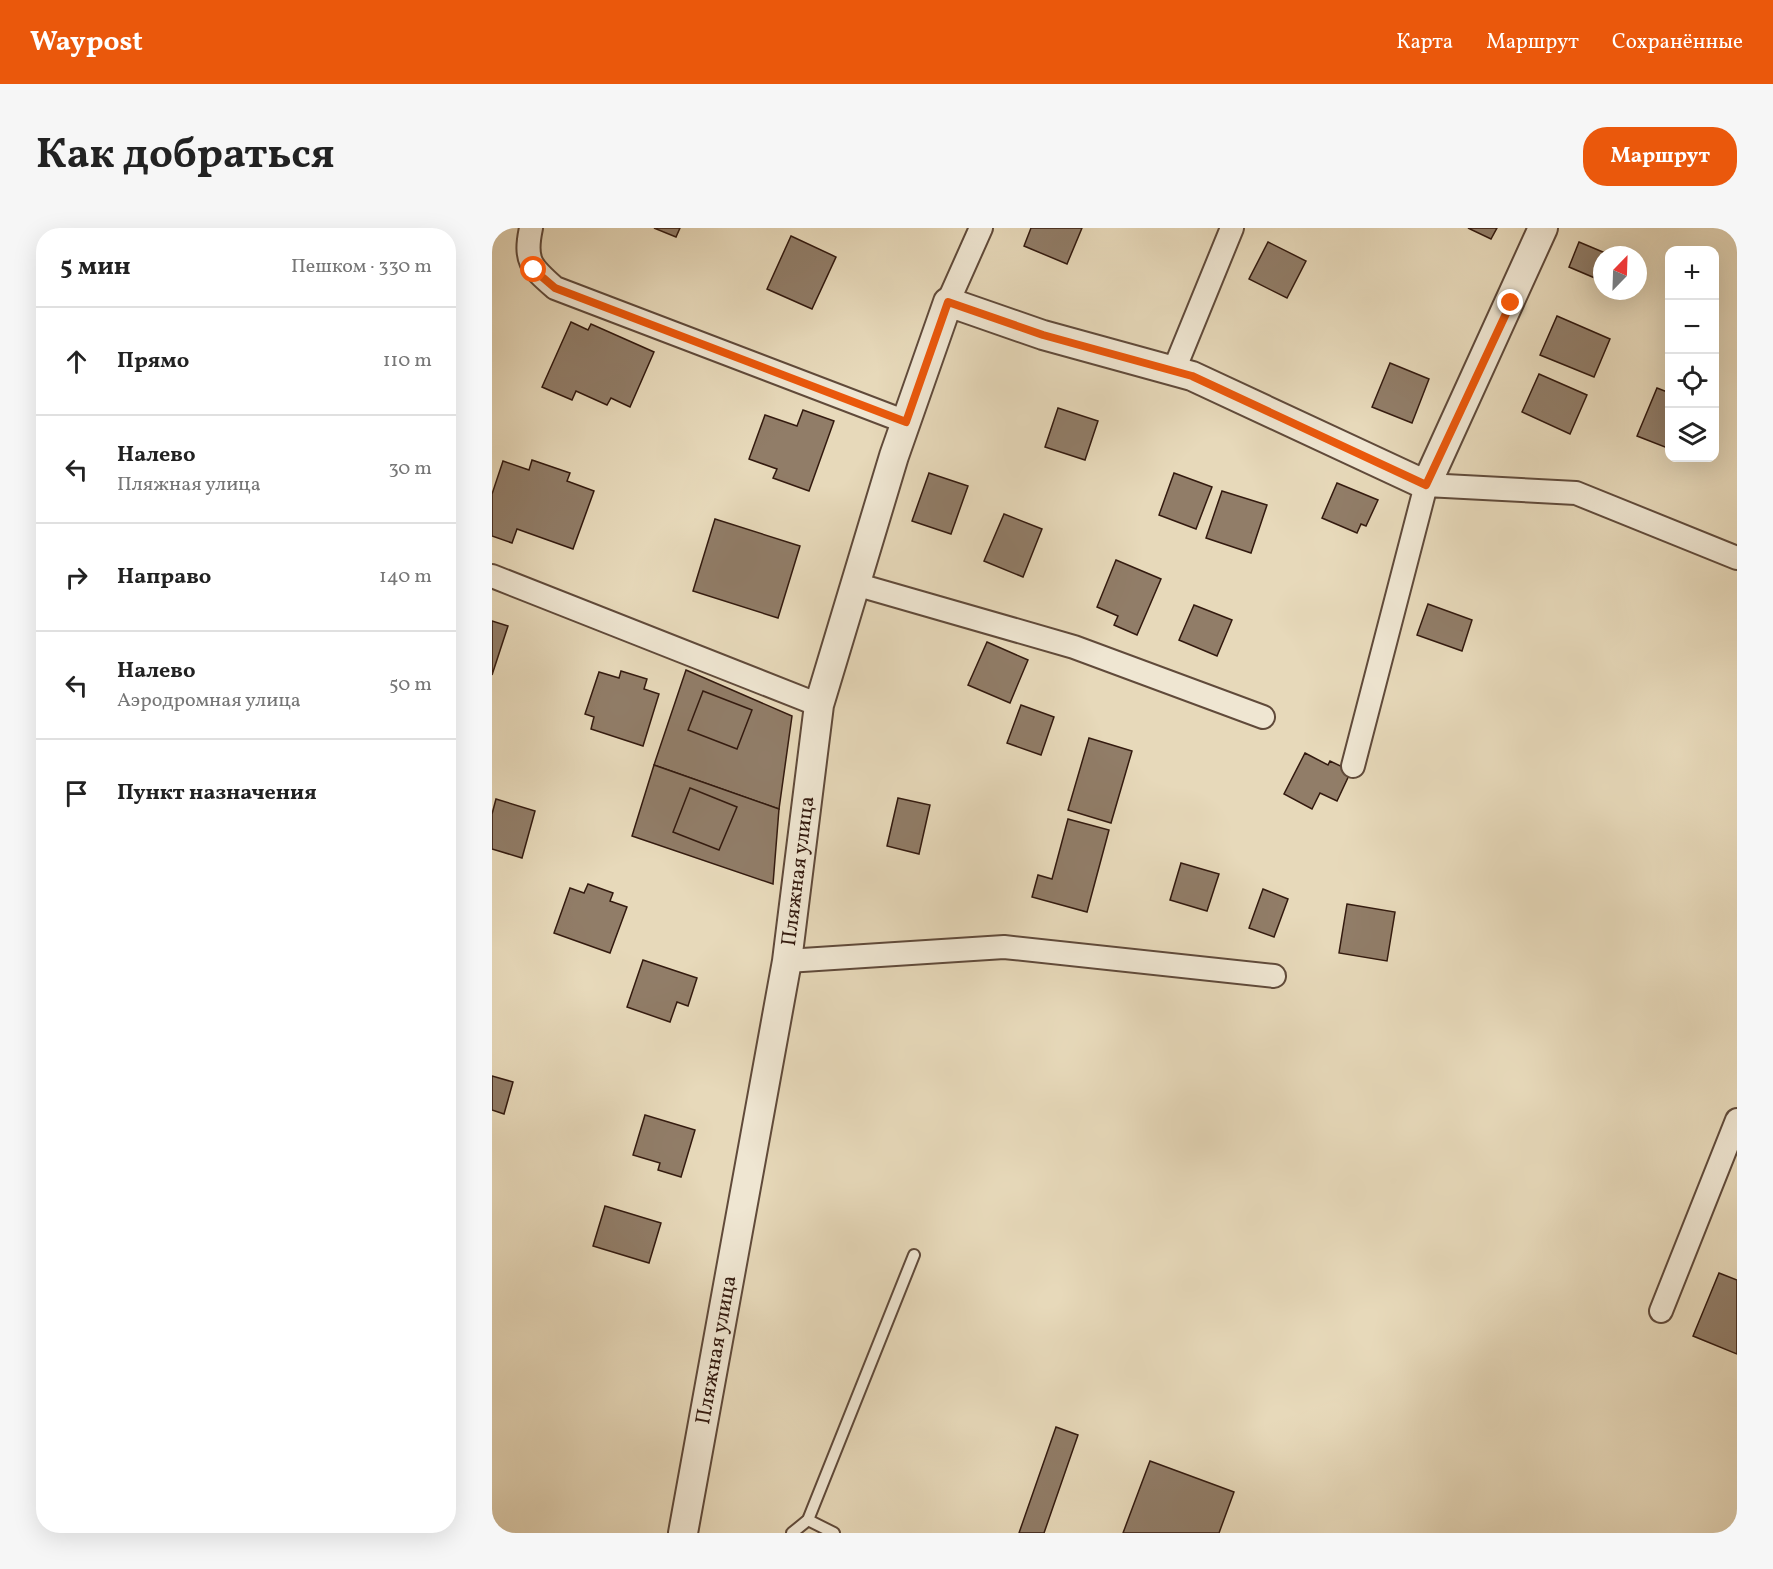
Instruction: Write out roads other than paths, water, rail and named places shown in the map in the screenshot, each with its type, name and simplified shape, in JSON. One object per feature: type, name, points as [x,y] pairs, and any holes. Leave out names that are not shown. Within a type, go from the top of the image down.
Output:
[{"type":"street","points":[[531,228],[527,249],[534,270],[555,288],[906,422]]},
{"type":"street","name":"Пляжная улица","points":[[683,1533],[787,961],[819,705],[894,456],[948,302],[981,228]]},
{"type":"street","points":[[1174,370],[1232,228]]},
{"type":"street","points":[[1353,766],[1426,485],[1543,228]]},
{"type":"street","points":[[948,302],[1043,335],[1192,376],[1426,485],[1576,493],[1737,558]]},
{"type":"street","points":[[492,576],[819,705]]},
{"type":"street","points":[[855,584],[1074,647],[1263,717]]},
{"type":"street","points":[[787,961],[1004,947],[1274,976]]},
{"type":"street","points":[[1661,1311],[1737,1120]]},
{"type":"lane","points":[[792,1533],[808,1520],[914,1255]]},
{"type":"lane","points":[[808,1520],[834,1533]]}]
